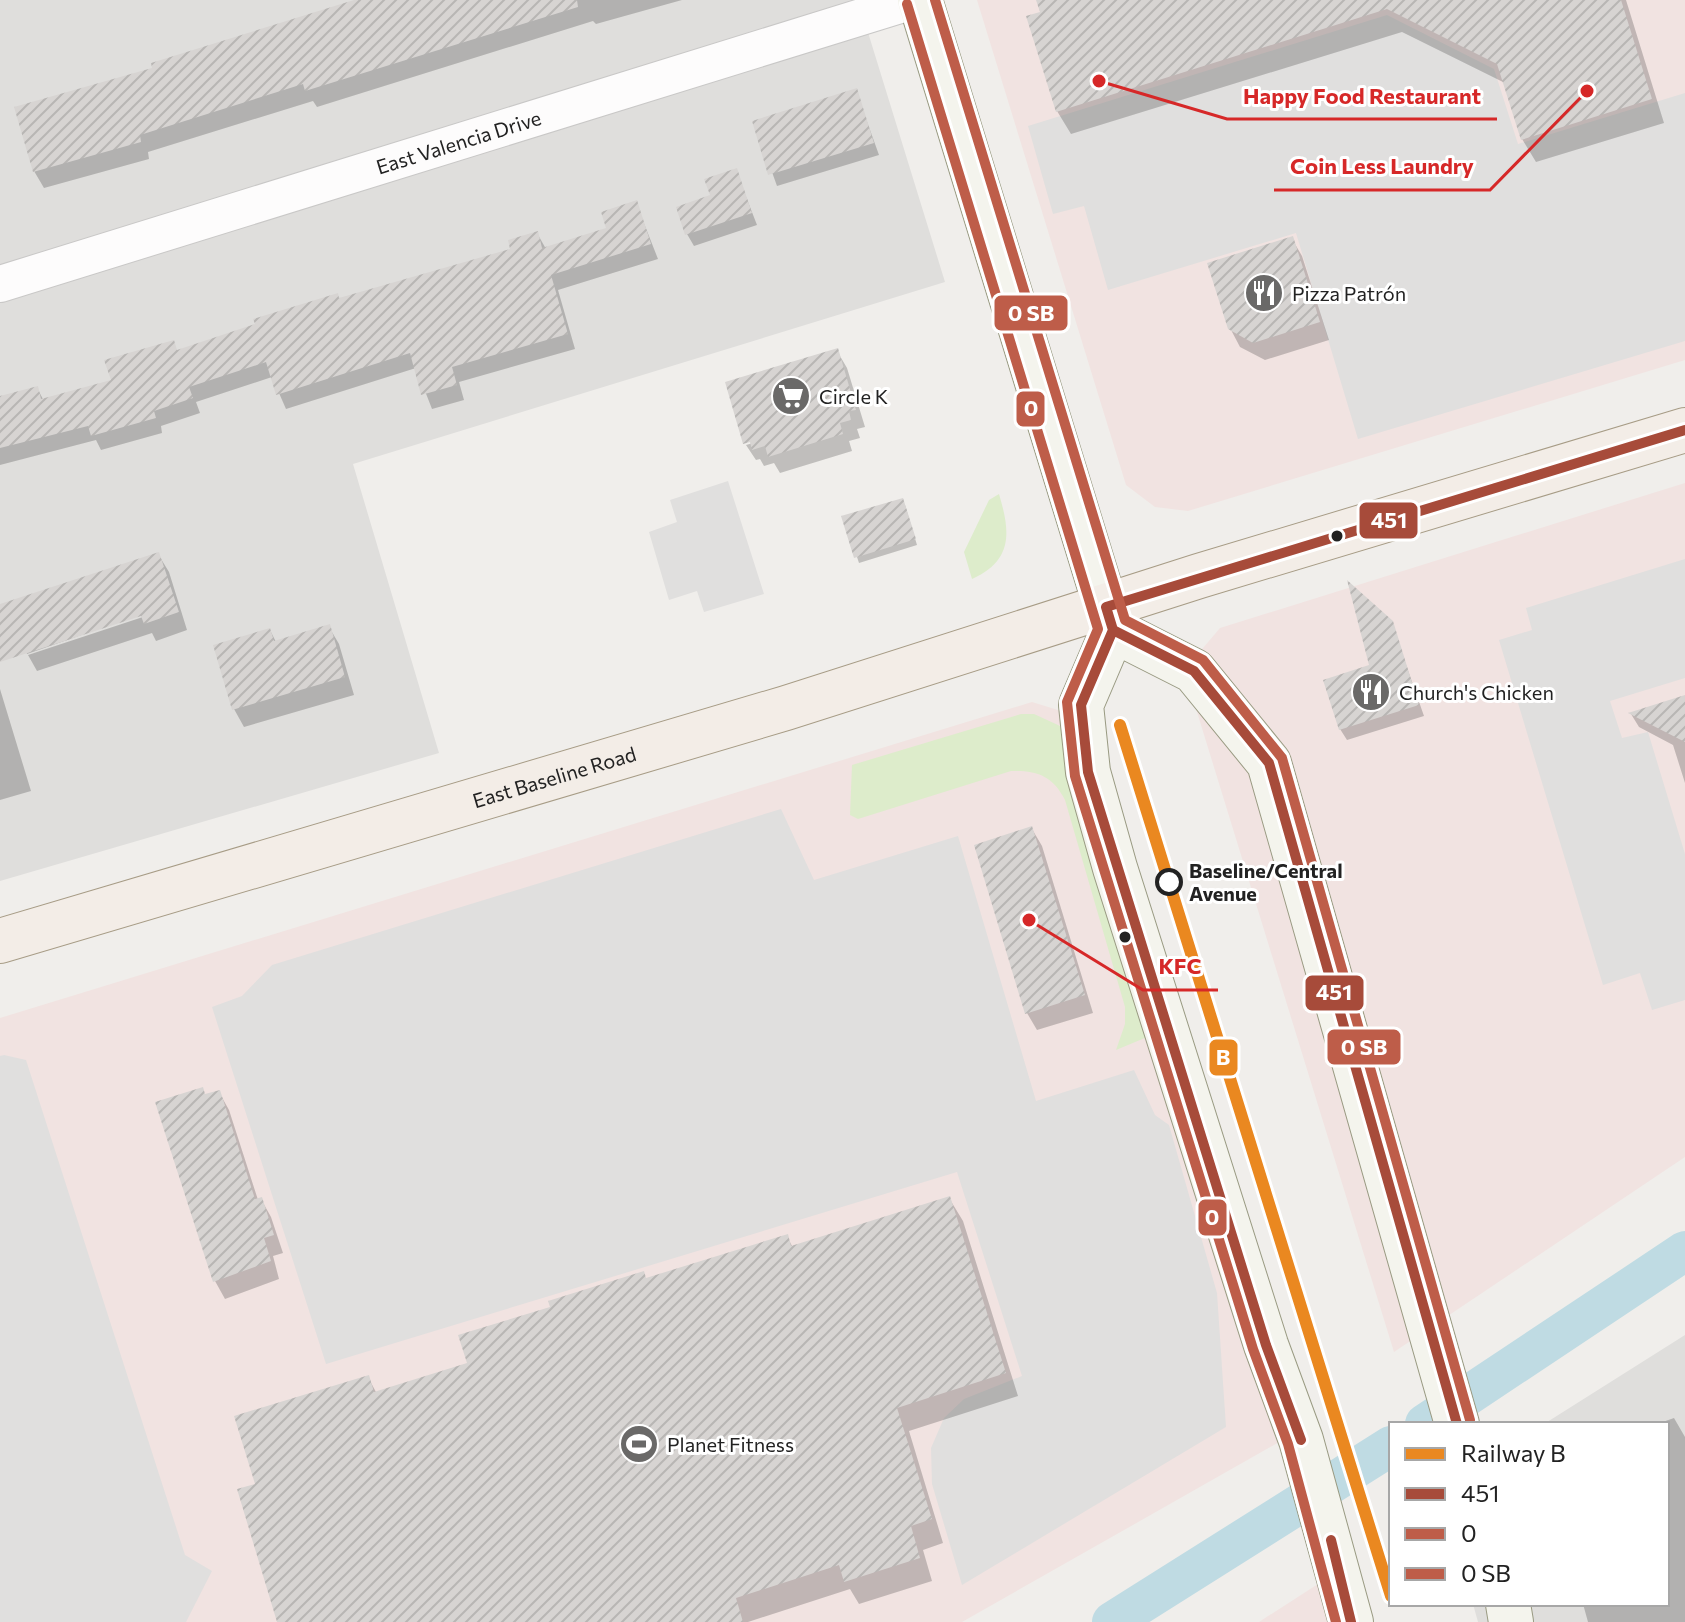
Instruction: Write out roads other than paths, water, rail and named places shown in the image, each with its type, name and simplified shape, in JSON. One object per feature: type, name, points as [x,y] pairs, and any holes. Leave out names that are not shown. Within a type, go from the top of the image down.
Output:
[{"type":"main road","points":[[918,0],[1109,618],[1081,705],[1088,772],[1115,868],[1266,1345],[1301,1440],[1331,1540],[1351,1622]]},
{"type":"main road","name":"East Baseline Road","points":[[0,941],[807,701],[1109,618],[1685,430]]},
{"type":"main road","points":[[1109,618],[1194,671],[1269,763],[1456,1422]]},
{"type":"street","name":"East Valencia Drive","points":[[0,284],[918,0]]},
{"type":"waterway","points":[[1428,1422],[1685,1251]]},
{"type":"waterway","points":[[1112,1622],[1389,1447]]},
{"type":"rail line","name":"B","points":[[1120,725],[1389,1590]]},
{"type":"place","name":"Happy Food Restaurant","points":[[1099,81]]},
{"type":"place","name":"Coin Less Laundry","points":[[1587,91]]},
{"type":"place","name":"Pizza Patrón","points":[[1264,293]]},
{"type":"place","name":"Circle K","points":[[791,396]]},
{"type":"place","name":"Church's Chicken","points":[[1371,692]]},
{"type":"place","name":"Baseline/Central Avenue","points":[[1169,882]]},
{"type":"place","name":"KFC","points":[[1029,920]]},
{"type":"place","name":"Planet Fitness","points":[[639,1444]]}]
